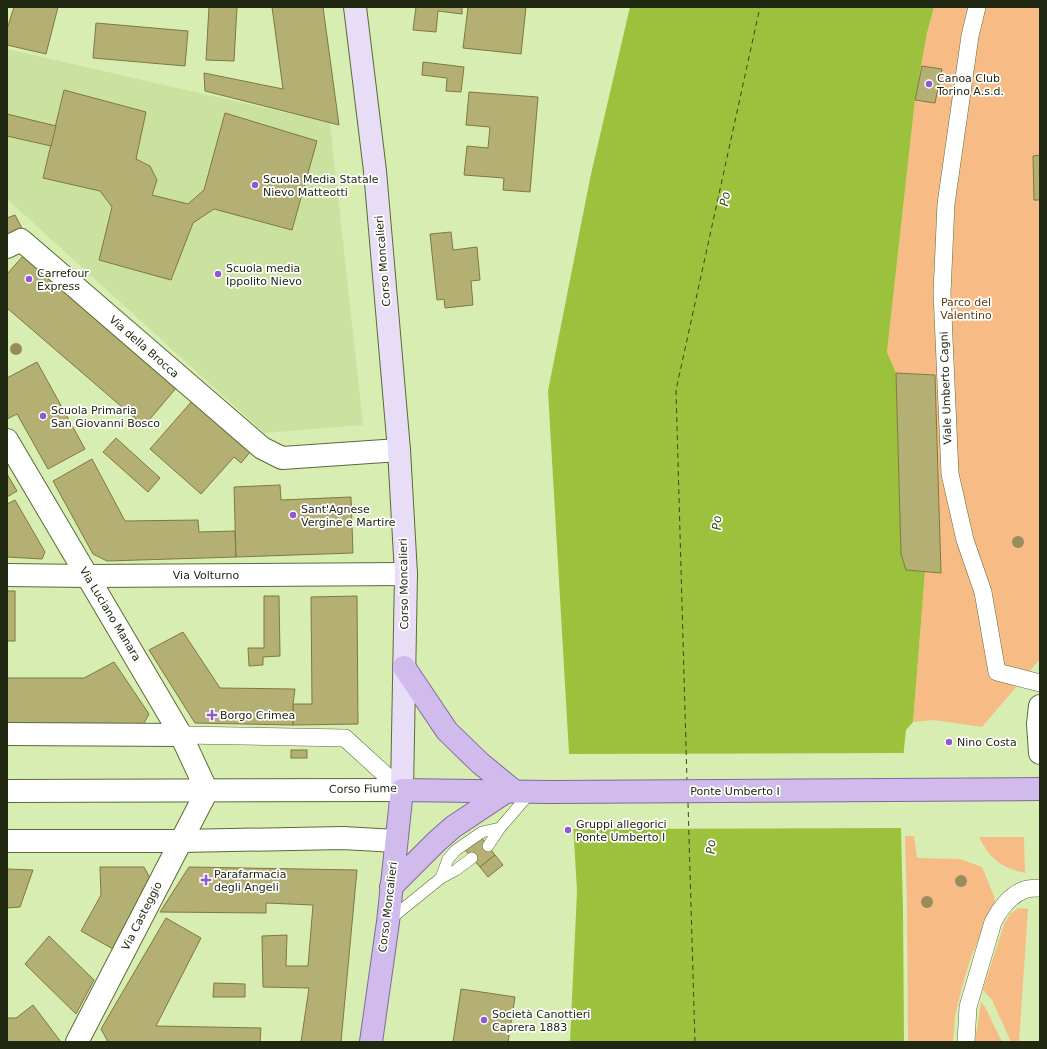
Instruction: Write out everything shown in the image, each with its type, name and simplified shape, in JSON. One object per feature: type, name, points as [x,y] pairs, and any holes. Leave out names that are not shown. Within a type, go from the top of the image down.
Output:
[{"type":"main road","name":"Corso Moncalieri","points":[[355,7],[375,172],[399,450],[406,574],[402,790],[388,922],[370,1042]]},
{"type":"main road","points":[[404,667],[448,731],[480,763],[526,791]]},
{"type":"main road","name":"Ponte Umberto I","points":[[402,790],[917,791],[1040,789]]},
{"type":"main road","points":[[391,887],[453,827],[526,791]]},
{"type":"street","name":"Viale Umberto Cagni","points":[[977,7],[970,36],[946,204],[942,292],[950,474],[965,540],[983,592],[996,672],[1040,684]]},
{"type":"street","name":"Via della Brocca","points":[[7,247],[21,240],[262,448],[282,458],[399,450]]},
{"type":"street","name":"Via Luciano Manara","points":[[7,440],[181,735],[207,790]]},
{"type":"street","name":"Via Volturno","points":[[7,575],[87,576],[406,574]]},
{"type":"street","points":[[1040,706],[1038,724],[1040,753]]},
{"type":"street","name":"Corso Fiume","points":[[7,734],[345,738],[402,790]]},
{"type":"street","name":"Via Casteggio","points":[[77,1042],[207,790]]},
{"type":"street","name":"Corso Fiume","points":[[7,791],[402,790]]},
{"type":"street","points":[[7,841],[181,841],[343,838],[396,841]]},
{"type":"street","points":[[966,1042],[968,1007],[997,913],[1016,894],[1024,890],[1040,888]]},
{"type":"lane","points":[[488,846],[526,791]]},
{"type":"lane","points":[[441,878],[448,859],[456,850],[482,832],[500,828]]},
{"type":"lane","points":[[388,922],[441,878],[456,870],[472,858]]},
{"type":"shaded area","name":"Scuola media Ippolito Nievo","points":[[7,49],[330,123],[363,425],[264,433],[7,199]]},
{"type":"green space","name":"Parco del Valentino","points":[[934,7],[1040,7],[1040,659],[982,727],[934,720],[913,722],[925,572],[941,573],[935,375],[896,373],[887,352],[915,100],[927,33]]},
{"type":"green space","points":[[905,836],[914,836],[917,858],[960,859],[982,867],[994,896],[995,902],[971,957],[962,987],[955,1017],[953,1042],[908,1042]]},
{"type":"green space","points":[[979,837],[1024,837],[1025,873],[1009,868],[997,861],[983,845]]},
{"type":"green space","points":[[1018,908],[1028,909],[1019,1042],[1011,1042],[992,1000],[983,990],[1004,924],[1010,914]]},
{"type":"green space","points":[[981,1002],[985,1007],[1002,1042],[975,1042]]},
{"type":"water","name":"Po","points":[[630,7],[934,7],[927,33],[915,100],[887,352],[896,373],[901,554],[906,570],[925,572],[913,722],[906,730],[900,787],[904,1042],[570,1042],[577,891],[548,391],[591,174]]},
{"type":"pier","points":[[904,753],[902,828],[571,829],[567,754]]},
{"type":"building","points":[[14,7],[58,7],[46,54],[7,45],[7,29]]},
{"type":"building","points":[[209,7],[237,7],[234,61],[206,60]]},
{"type":"building","points":[[272,7],[323,7],[339,125],[205,91],[204,73],[283,89]]},
{"type":"building","points":[[416,7],[462,7],[462,14],[438,11],[436,32],[413,30]]},
{"type":"building","points":[[468,7],[526,7],[521,54],[463,48]]},
{"type":"building","points":[[96,23],[188,31],[185,66],[93,58]]},
{"type":"building","points":[[423,62],[464,67],[461,92],[446,91],[447,78],[422,75]]},
{"type":"building","name":"Canoa Club Torino A.s.d.","points":[[922,66],[942,69],[935,103],[915,100]]},
{"type":"building","name":"Scuola Media Statale Nievo Matteotti","points":[[64,90],[146,112],[136,159],[150,166],[157,180],[152,195],[188,204],[204,190],[225,113],[317,141],[292,230],[214,209],[193,223],[171,280],[99,260],[112,207],[100,191],[43,178]]},
{"type":"building","points":[[469,92],[538,97],[530,192],[503,190],[504,178],[464,175],[467,146],[488,148],[490,127],[466,125]]},
{"type":"building","points":[[7,114],[56,126],[51,146],[7,136]]},
{"type":"building","points":[[1040,155],[1040,200],[1034,200],[1033,156]]},
{"type":"building","points":[[15,215],[23,230],[7,237],[7,218]]},
{"type":"building","points":[[451,232],[453,250],[477,247],[480,280],[471,281],[473,305],[445,308],[444,299],[437,300],[430,234]]},
{"type":"building","points":[[24,255],[177,387],[144,426],[7,308],[7,274]]},
{"type":"building","name":"Scuola Primaria San Giovanni Bosco","points":[[37,362],[85,449],[48,469],[17,414],[7,419],[7,378]]},
{"type":"building","points":[[896,373],[935,375],[941,573],[906,570],[901,554]]},
{"type":"building","points":[[193,400],[251,451],[241,463],[234,457],[201,494],[150,449]]},
{"type":"building","points":[[116,438],[160,478],[148,492],[103,452]]},
{"type":"building","points":[[92,459],[125,521],[198,520],[199,532],[235,531],[236,557],[107,561],[93,554],[53,481]]},
{"type":"building","points":[[7,474],[17,491],[7,497]]},
{"type":"building","name":"Sant'Agnese Vergine e Martire","points":[[280,485],[281,500],[351,497],[353,553],[236,557],[234,487]]},
{"type":"building","points":[[15,500],[45,552],[42,559],[7,557],[7,504]]},
{"type":"building","points":[[7,591],[15,591],[15,641],[7,641]]},
{"type":"building","points":[[264,596],[279,596],[280,656],[263,657],[263,665],[249,666],[248,648],[264,648]]},
{"type":"building","points":[[357,596],[358,724],[293,725],[293,704],[312,704],[311,597]]},
{"type":"building","points":[[183,632],[220,688],[295,689],[293,725],[195,723],[149,650]]},
{"type":"building","points":[[114,662],[149,714],[143,725],[7,725],[7,678],[84,678]]},
{"type":"building","points":[[291,750],[307,750],[307,758],[291,758]]},
{"type":"building","points":[[481,837],[495,855],[480,867],[465,850]]},
{"type":"building","points":[[495,855],[503,865],[488,877],[480,867]]},
{"type":"building","points":[[100,867],[144,867],[151,880],[113,949],[81,931],[101,895]]},
{"type":"building","points":[[189,867],[357,870],[341,1042],[301,1042],[309,988],[263,987],[262,936],[287,935],[286,966],[308,966],[313,905],[266,903],[266,913],[160,912]]},
{"type":"building","points":[[7,869],[33,870],[20,907],[7,908]]},
{"type":"building","points":[[166,918],[201,938],[156,1026],[261,1028],[260,1042],[108,1042],[101,1029]]},
{"type":"building","points":[[49,936],[94,980],[76,1014],[25,964]]},
{"type":"building","points":[[214,983],[245,984],[245,997],[213,997]]},
{"type":"building","name":"Società Canottieri Caprera 1883","points":[[461,989],[515,997],[508,1042],[453,1042]]},
{"type":"building","points":[[33,1005],[61,1042],[7,1042],[7,1018],[16,1018]]},
{"type":"ferry route","points":[[687,782],[676,390],[760,7]]},
{"type":"ferry route","points":[[688,803],[695,1042]]},
{"type":"place","name":"Canoa Club Torino A.s.d.","points":[[929,84]]},
{"type":"place","name":"Scuola Media Statale Nievo Matteotti","points":[[255,185]]},
{"type":"place","name":"Scuola media Ippolito Nievo","points":[[218,274]]},
{"type":"place","name":"Carrefour Express","points":[[29,279]]},
{"type":"place","name":"Scuola Primaria San Giovanni Bosco","points":[[43,416]]},
{"type":"place","name":"Sant'Agnese Vergine e Martire","points":[[293,515]]},
{"type":"place","name":"Borgo Crimea","points":[[212,715]]},
{"type":"place","name":"Nino Costa","points":[[949,742]]},
{"type":"place","name":"Gruppi allegorici Ponte Umberto I","points":[[568,830]]},
{"type":"place","name":"Parafarmacia degli Angeli","points":[[206,880]]},
{"type":"place","name":"Società Canottieri Caprera 1883","points":[[484,1020]]}]
